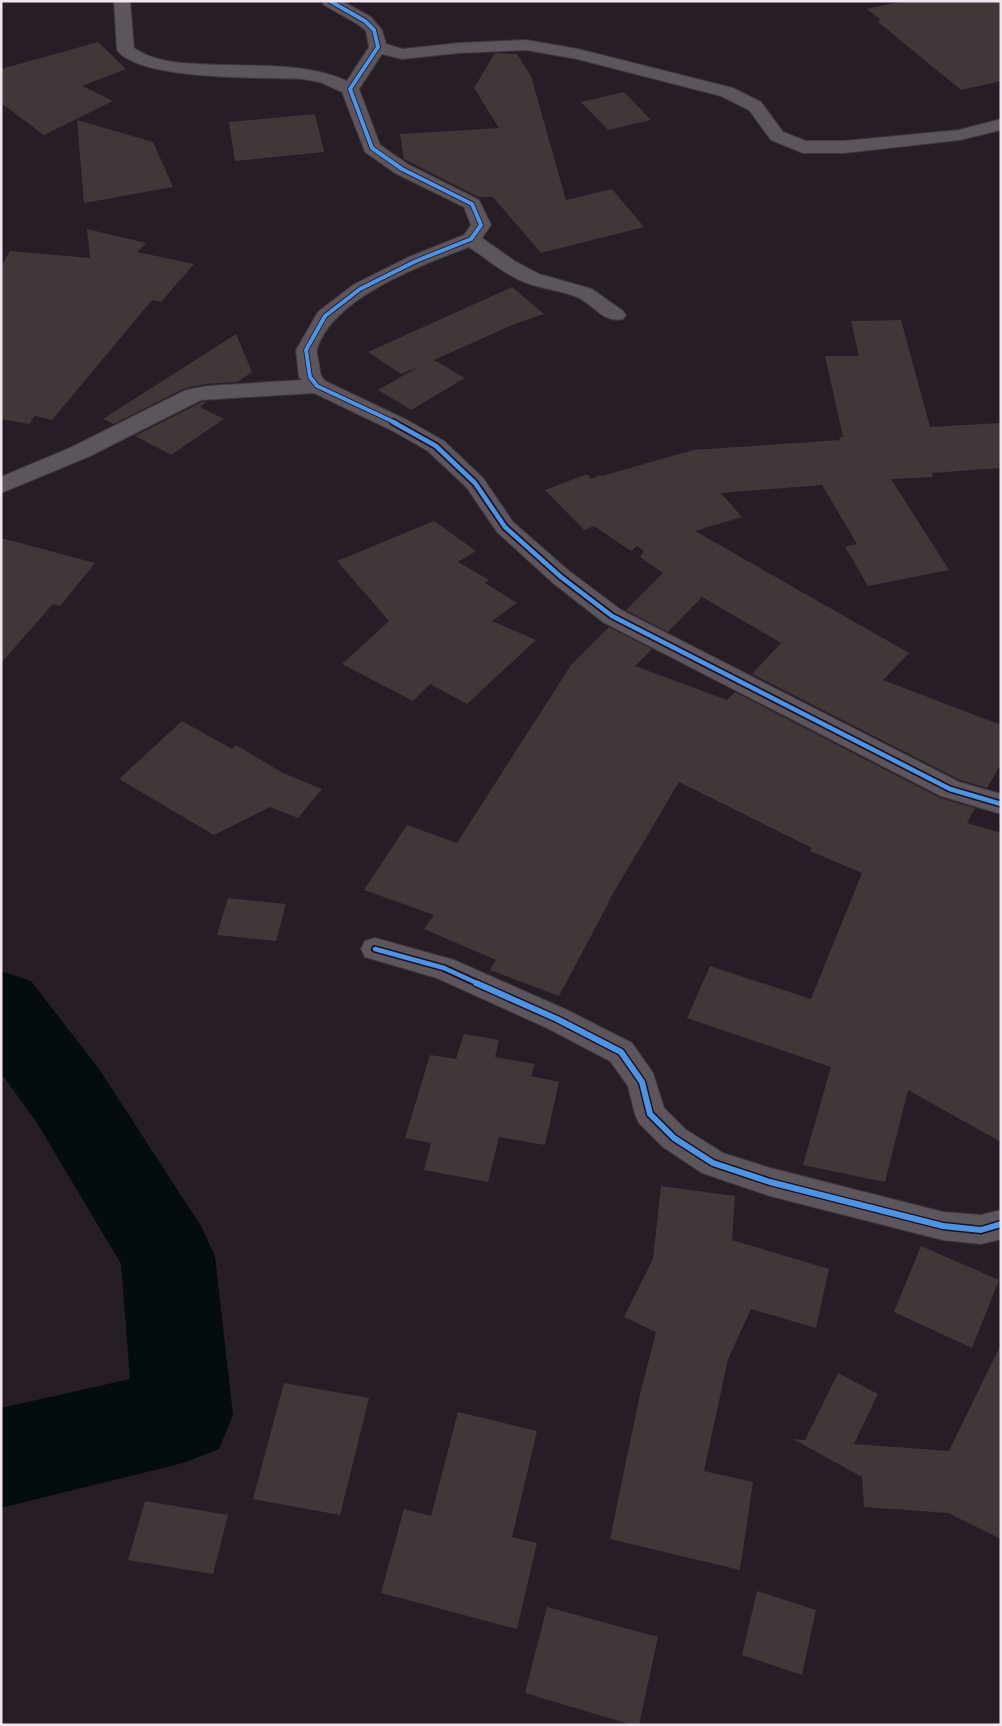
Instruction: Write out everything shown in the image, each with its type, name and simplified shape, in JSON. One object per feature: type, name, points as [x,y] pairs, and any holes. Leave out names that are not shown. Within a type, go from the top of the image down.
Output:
[{"type":"street","points":[[121,1],[125,32],[124,47],[127,52],[135,57],[160,65],[207,71],[278,72],[322,77],[350,89],[372,148],[402,169],[472,204],[481,225],[471,239],[416,261],[360,289],[324,316],[306,350],[310,377],[317,386],[399,425],[436,446],[475,483],[505,527],[561,577],[612,616],[950,789],[1001,804]]},
{"type":"street","points":[[330,1],[365,21],[374,30],[378,47],[350,89]]},
{"type":"street","points":[[378,47],[402,54],[458,48],[526,45],[578,54],[726,92],[755,106],[777,136],[804,147],[844,147],[960,135],[1001,124]]},
{"type":"street","points":[[471,239],[509,266],[532,278],[585,293],[616,315]]},
{"type":"street","points":[[1,486],[80,452],[194,395],[208,392],[317,386]]},
{"type":"street","points":[[375,949],[444,968],[557,1019],[622,1052],[642,1082],[650,1114],[674,1138],[713,1163],[770,1182],[943,1226],[972,1229],[996,1227],[1001,1224]]},
{"type":"building","points":[[904,1],[1001,1],[1001,81],[961,90],[877,21],[881,20],[867,9]]},
{"type":"building","points":[[98,42],[126,69],[82,86],[113,101],[44,135],[1,103],[1,69]]},
{"type":"building","points":[[495,53],[517,54],[531,76],[566,200],[612,189],[644,227],[541,253],[493,197],[478,197],[404,159],[400,134],[499,128],[474,88]]},
{"type":"building","points":[[624,92],[651,120],[608,130],[581,102]]},
{"type":"building","points":[[315,114],[324,152],[235,161],[229,122]]},
{"type":"building","points":[[77,120],[153,142],[173,187],[84,203]]},
{"type":"building","points":[[87,229],[146,243],[137,252],[194,264],[161,302],[152,300],[52,420],[35,416],[29,424],[1,419],[1,267],[10,251],[90,258]]},
{"type":"building","points":[[512,287],[544,314],[512,325],[434,360],[465,378],[411,410],[378,390],[418,367],[401,374],[368,352]]},
{"type":"building","points":[[901,320],[930,427],[1001,423],[1001,468],[932,473],[933,477],[891,479],[949,570],[868,586],[845,547],[857,544],[822,485],[721,493],[742,517],[695,531],[909,653],[883,680],[1001,725],[1001,764],[987,788],[960,780],[752,674],[781,643],[702,597],[668,632],[626,610],[663,573],[640,557],[644,551],[637,546],[631,551],[594,526],[584,530],[545,490],[587,474],[591,479],[693,450],[840,440],[839,437],[843,437],[825,356],[859,356],[851,321]]},
{"type":"building","points":[[236,334],[252,372],[237,382],[185,388],[114,424],[103,419]]},
{"type":"building","points":[[207,401],[200,407],[224,419],[171,455],[135,436],[202,402]]},
{"type":"building","points":[[434,521],[476,551],[458,562],[489,580],[485,583],[517,603],[492,621],[536,640],[467,704],[430,684],[413,701],[342,664],[389,621],[337,561]]},
{"type":"building","points":[[1,538],[95,563],[60,606],[53,604],[1,663]]},
{"type":"building","points":[[609,627],[652,649],[635,666],[727,700],[735,692],[940,798],[975,808],[967,823],[1001,833],[1001,1142],[908,1090],[885,1182],[803,1165],[831,1067],[687,1018],[710,966],[811,999],[862,873],[810,851],[812,848],[679,782],[608,902],[559,996],[490,970],[496,960],[424,929],[434,915],[364,890],[407,825],[457,843],[571,665]]},
{"type":"building","points":[[182,721],[232,749],[236,745],[283,773],[322,789],[298,818],[270,807],[214,835],[119,779]]},
{"type":"building","points":[[228,898],[286,904],[276,941],[217,935]]},
{"type":"building","points":[[464,1034],[499,1040],[495,1057],[535,1064],[531,1076],[559,1082],[545,1145],[499,1137],[488,1182],[424,1170],[431,1143],[405,1138],[430,1055],[456,1059]]},
{"type":"building","points":[[661,1186],[735,1196],[732,1240],[829,1269],[816,1328],[751,1309],[728,1359],[704,1471],[753,1482],[740,1570],[610,1539],[640,1394],[656,1332],[624,1317],[653,1259]]},
{"type":"building","points":[[921,1246],[999,1280],[972,1348],[894,1312]]},
{"type":"building","points":[[1001,1344],[1001,1539],[948,1513],[864,1507],[862,1477],[793,1439],[805,1440],[838,1373],[878,1394],[854,1444],[949,1451]]},
{"type":"building","points":[[284,1383],[369,1398],[340,1515],[253,1499]]},
{"type":"building","points":[[458,1412],[537,1431],[512,1537],[537,1543],[517,1629],[381,1593],[404,1509],[431,1516]]},
{"type":"building","points":[[145,1501],[228,1515],[213,1574],[128,1560]]},
{"type":"building","points":[[757,1591],[816,1610],[802,1675],[742,1655]]},
{"type":"building","points":[[547,1607],[658,1637],[639,1725],[632,1725],[525,1693]]},
{"type":"waterway","points":[[1,1006],[68,1096],[168,1256],[183,1415],[1,1458]]},
{"type":"cycle path","points":[[330,1],[365,21],[374,30],[378,47],[350,89],[372,148],[402,169],[472,204],[481,225],[471,239],[416,261],[360,289],[325,316],[306,350],[310,377],[317,386],[399,425],[436,446],[475,483],[505,527],[561,577],[612,616],[950,789],[1001,804]]},
{"type":"cycle path","points":[[375,949],[444,968],[557,1019],[621,1052],[642,1082],[650,1114],[674,1138],[713,1163],[770,1182],[943,1226],[981,1230],[1001,1224]]}]
